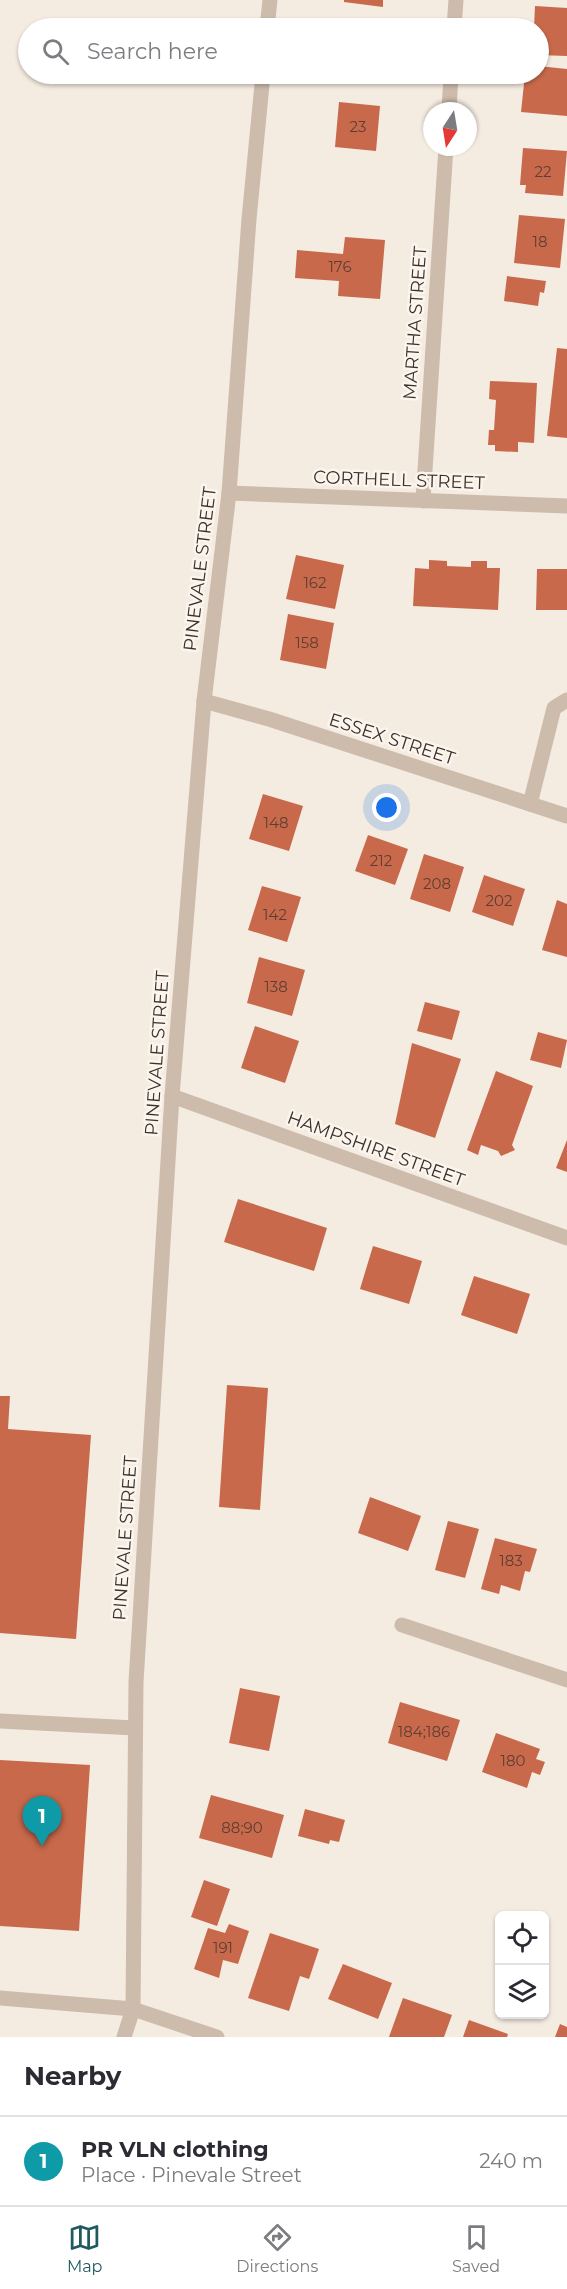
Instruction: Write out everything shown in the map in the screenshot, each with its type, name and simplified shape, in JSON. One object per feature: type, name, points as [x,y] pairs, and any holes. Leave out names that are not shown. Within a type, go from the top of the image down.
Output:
[{"type":"street","points":[[268,18],[270,0]]},
{"type":"street","points":[[455,18],[456,0]]},
{"type":"street","name":"PINEVALE STREET","points":[[124,2037],[133,2009],[136,1670],[172,1096],[204,701],[229,493],[249,219],[262,84]]},
{"type":"street","points":[[449,102],[450,84]]},
{"type":"street","name":"MARTHA STREET","points":[[423,501],[445,156]]},
{"type":"street","name":"CORTHELL STREET","points":[[229,493],[567,506]]},
{"type":"street","points":[[530,804],[554,708],[567,700]]},
{"type":"street","name":"ESSEX STREET","points":[[204,701],[269,719],[567,816]]},
{"type":"street","name":"HAMPSHIRE STREET","points":[[172,1096],[567,1238]]},
{"type":"street","points":[[402,1625],[567,1680]]},
{"type":"street","points":[[0,1721],[135,1728]]},
{"type":"street","points":[[0,1998],[133,2009],[217,2037]]},
{"type":"building","points":[[344,0],[383,0],[383,7],[344,2]]},
{"type":"building","points":[[535,6],[567,8],[567,56],[549,55],[549,18],[534,18]]},
{"type":"building","points":[[549,67],[567,69],[567,116],[521,112],[524,84],[549,84]]},
{"type":"building","points":[[339,102],[380,106],[376,151],[335,147]]},
{"type":"building","points":[[523,148],[567,151],[563,196],[525,193],[526,185],[520,185]]},
{"type":"building","points":[[519,215],[565,219],[560,268],[514,263]]},
{"type":"building","points":[[345,237],[385,240],[380,299],[338,296],[339,281],[295,278],[297,250],[343,254]]},
{"type":"building","points":[[507,276],[546,281],[544,293],[540,292],[538,306],[504,301]]},
{"type":"building","points":[[557,348],[567,349],[567,438],[547,436]]},
{"type":"building","points":[[490,381],[537,383],[534,443],[518,442],[518,452],[495,451],[495,445],[488,445],[489,430],[494,430],[496,400],[489,399]]},
{"type":"building","points":[[296,555],[344,565],[335,609],[286,599]]},
{"type":"building","points":[[429,560],[447,561],[447,566],[471,567],[471,561],[487,561],[487,568],[500,568],[498,610],[413,606],[415,568],[429,569]]},
{"type":"building","points":[[537,569],[567,569],[567,610],[536,610]]},
{"type":"building","points":[[288,614],[334,623],[326,669],[280,660]]},
{"type":"building","points":[[263,794],[303,806],[289,851],[249,839]]},
{"type":"building","points":[[368,835],[408,849],[395,885],[355,871]]},
{"type":"building","points":[[424,854],[464,867],[450,912],[410,899]]},
{"type":"building","points":[[484,875],[525,889],[513,926],[472,912]]},
{"type":"building","points":[[262,886],[301,897],[287,942],[248,930]]},
{"type":"building","points":[[557,900],[567,904],[567,957],[542,950]]},
{"type":"building","points":[[259,957],[305,970],[292,1016],[247,1003]]},
{"type":"building","points":[[425,1002],[460,1011],[452,1040],[417,1031]]},
{"type":"building","points":[[255,1026],[299,1041],[285,1083],[241,1068]]},
{"type":"building","points":[[538,1032],[567,1040],[561,1068],[530,1060]]},
{"type":"building","points":[[412,1043],[461,1059],[435,1138],[395,1124]]},
{"type":"building","points":[[496,1071],[533,1086],[512,1145],[515,1150],[501,1156],[498,1151],[481,1145],[478,1155],[467,1150]]},
{"type":"building","points":[[567,1140],[567,1172],[556,1168]]},
{"type":"building","points":[[238,1199],[327,1228],[314,1271],[224,1242]]},
{"type":"building","points":[[373,1246],[422,1261],[409,1304],[360,1289]]},
{"type":"building","points":[[474,1276],[530,1294],[517,1334],[461,1315]]},
{"type":"building","points":[[227,1385],[268,1388],[260,1510],[219,1507]]},
{"type":"building","points":[[0,1396],[10,1396],[8,1429],[91,1435],[76,1639],[0,1633]]},
{"type":"building","points":[[370,1497],[421,1516],[408,1551],[358,1533]]},
{"type":"building","points":[[448,1521],[479,1529],[465,1578],[435,1570]]},
{"type":"building","points":[[495,1538],[537,1549],[530,1572],[525,1571],[520,1591],[501,1585],[499,1594],[481,1589]]},
{"type":"building","points":[[240,1688],[280,1696],[269,1751],[229,1743]]},
{"type":"building","points":[[400,1702],[460,1720],[447,1761],[388,1743]]},
{"type":"building","points":[[496,1733],[540,1749],[536,1759],[545,1762],[540,1775],[532,1772],[527,1788],[482,1772]]},
{"type":"building","points":[[0,1760],[90,1765],[79,1931],[0,1926]]},
{"type":"building","points":[[211,1795],[284,1815],[272,1858],[199,1838]]},
{"type":"building","points":[[305,1809],[345,1820],[339,1842],[330,1840],[329,1844],[298,1836]]},
{"type":"building","points":[[204,1880],[230,1889],[217,1926],[191,1917]]},
{"type":"building","points":[[229,1924],[249,1931],[238,1964],[223,1960],[219,1978],[194,1969],[208,1928],[225,1933]]},
{"type":"building","points":[[270,1933],[319,1949],[309,1979],[300,1976],[289,2011],[248,1998]]},
{"type":"building","points":[[343,1964],[392,1983],[378,2019],[328,1999]]},
{"type":"building","points":[[403,1998],[452,2015],[444,2037],[389,2037]]},
{"type":"building","points":[[469,2020],[508,2034],[507,2037],[463,2037]]},
{"type":"building","points":[[560,2024],[567,2027],[567,2037],[555,2037]]},
{"type":"place","name":"PR VLN clothing","points":[[42,1846]]}]
